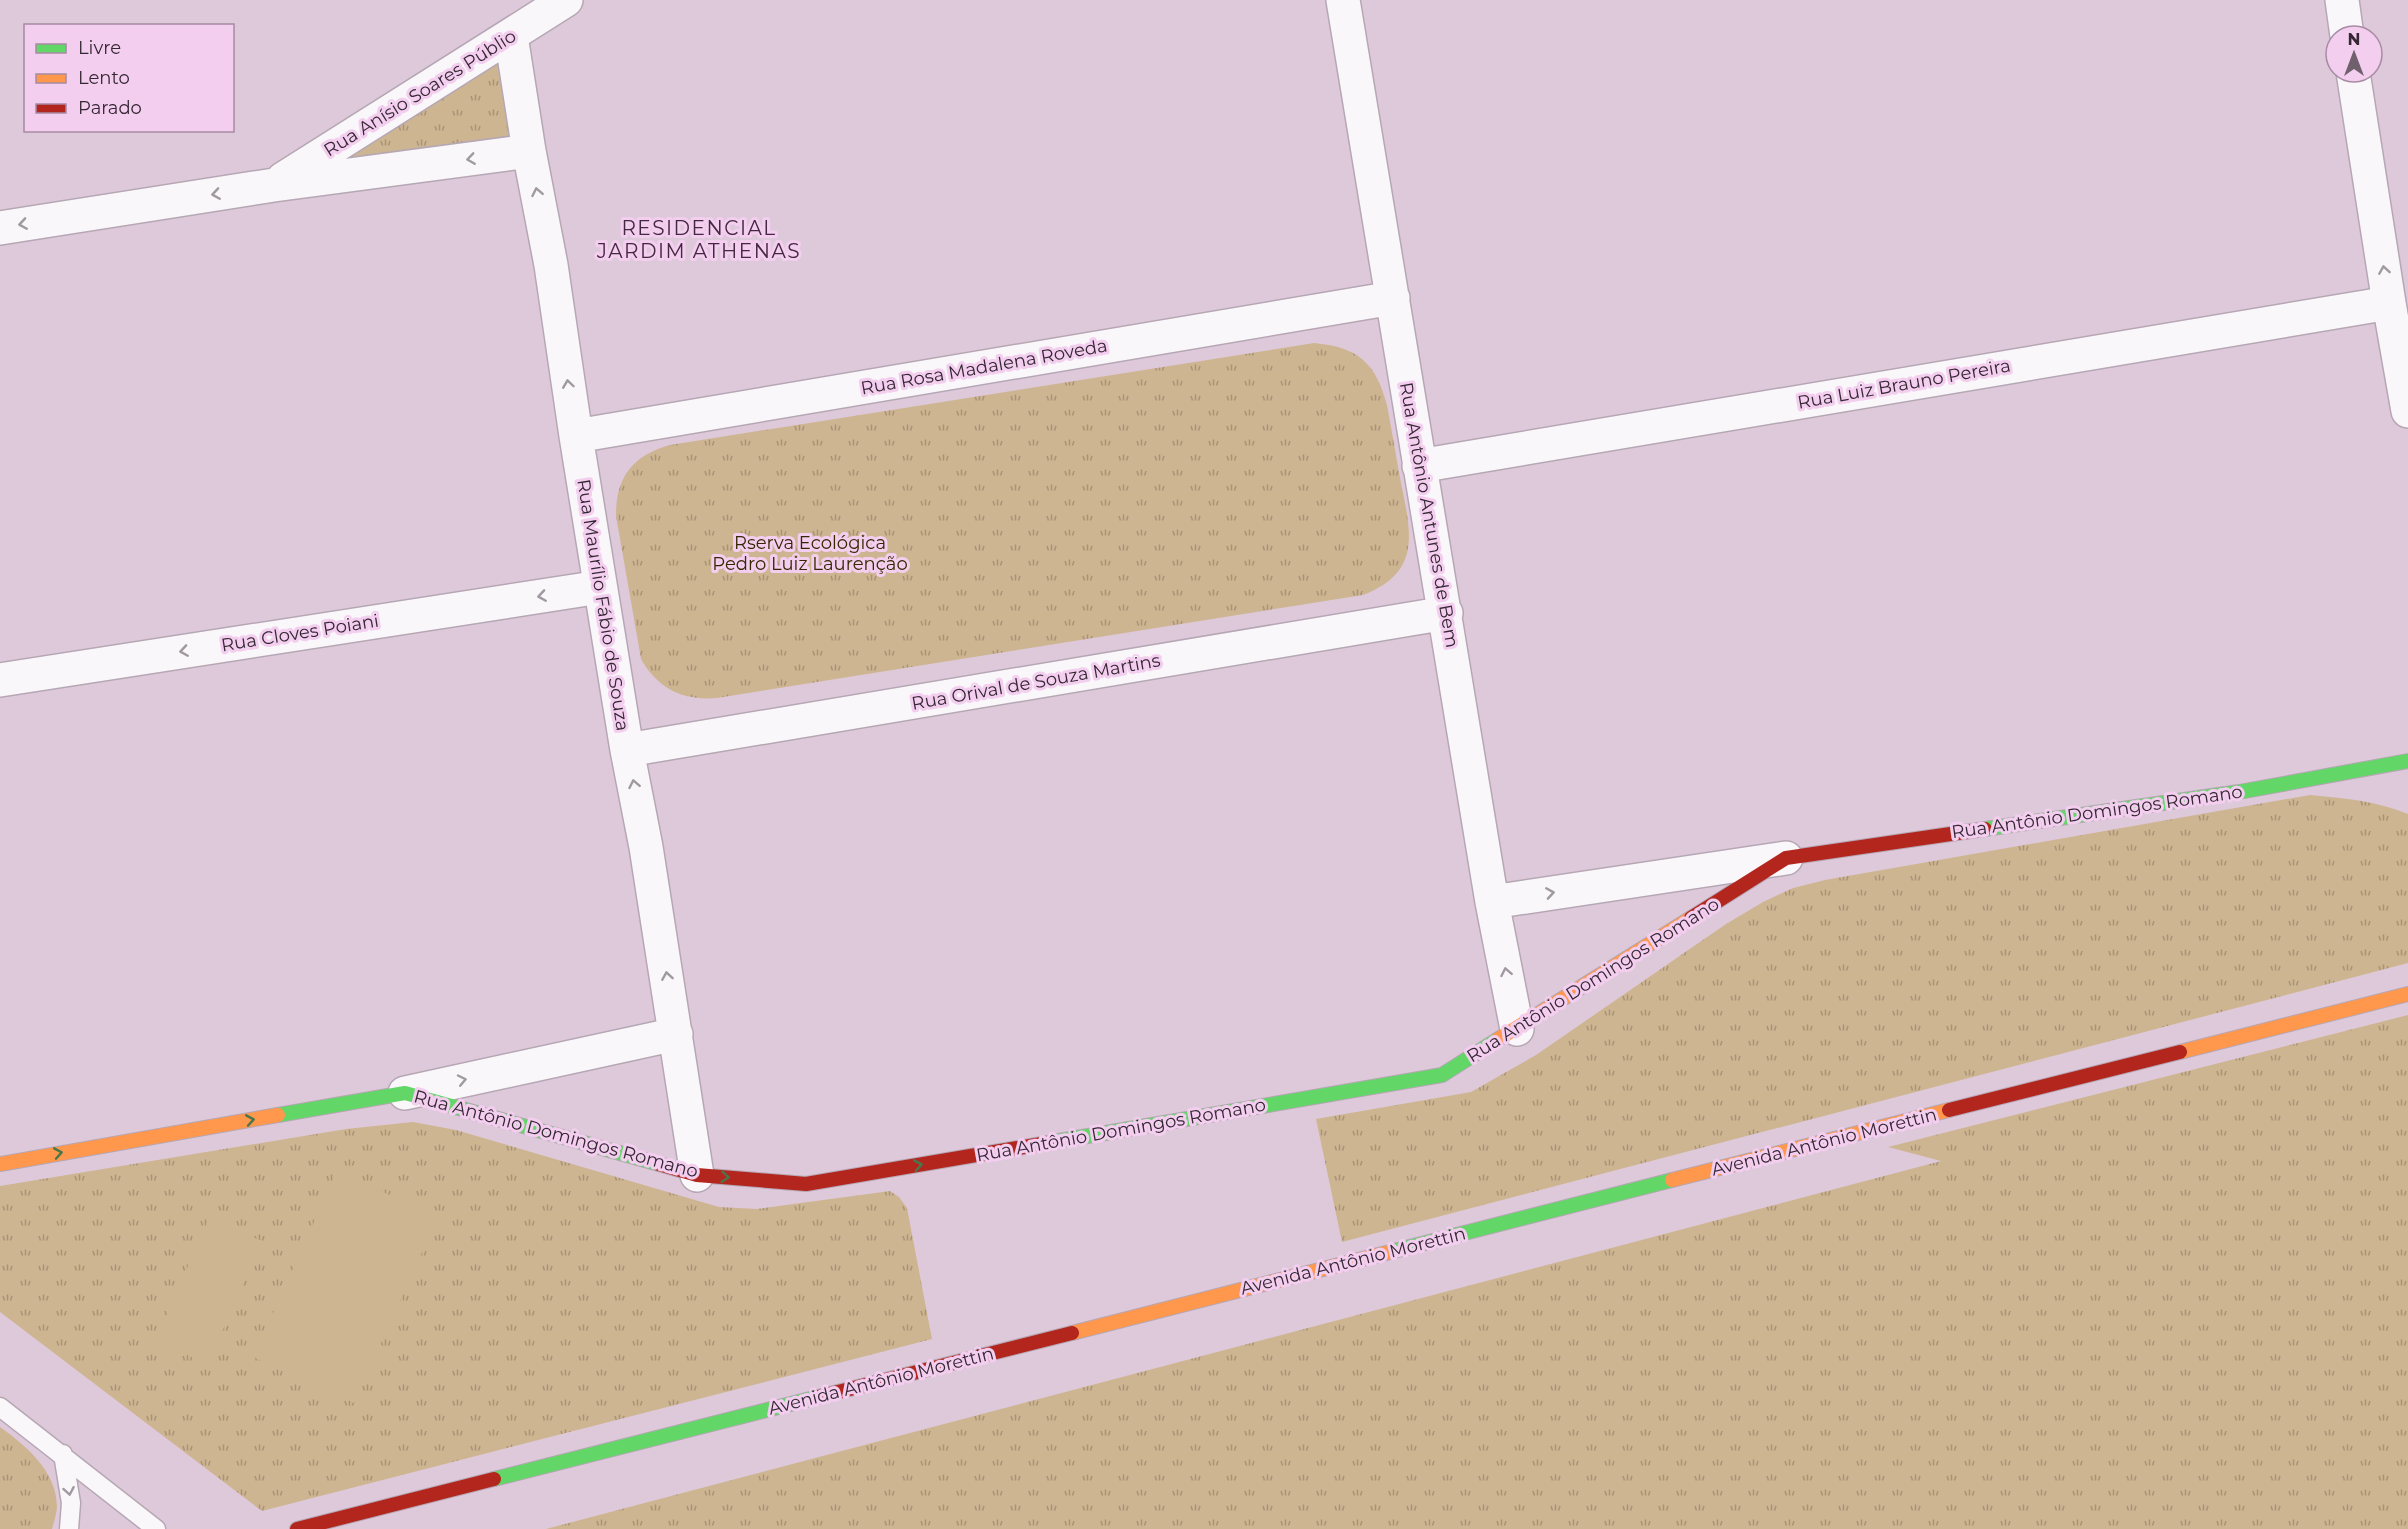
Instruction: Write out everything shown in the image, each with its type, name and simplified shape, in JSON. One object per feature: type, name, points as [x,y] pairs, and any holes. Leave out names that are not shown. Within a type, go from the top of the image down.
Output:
[{"type":"street","name":"Rua Anísio Soares Públio","points":[[273,185],[566,0]]},
{"type":"street","points":[[2342,0],[2346,24]]},
{"type":"street","name":"Rua Antônio Antunes de Bem","points":[[1353,1],[1393,298],[1419,466],[1446,613],[1492,902],[1517,1029]]},
{"type":"street","name":"Rua Maurílio Fábio de Souza","points":[[511,36],[529,151],[551,265],[627,750],[646,847],[696,1174]]},
{"type":"street","points":[[2355,84],[2408,411]]},
{"type":"street","name":"Rua Anísio Soares Públio","points":[[0,228],[273,185],[529,151]]},
{"type":"street","name":"Rua Rosa Madalena Roveda","points":[[576,436],[1393,298]]},
{"type":"street","name":"Rua Luiz Brauno Pereira","points":[[1419,466],[2389,303]]},
{"type":"street","name":"Rua Cloves Poiani","points":[[0,680],[600,587]]},
{"type":"street","name":"Rua Orival de Souza Martins","points":[[627,750],[1446,613]]},
{"type":"street","name":"Rua Antônio Domingos Romano","points":[[1492,902],[2239,792],[2408,762]]},
{"type":"street","name":"Rua Antônio Domingos Romano","points":[[405,1093],[696,1174],[806,1184],[1442,1075],[1786,858]]},
{"type":"street","name":"Avenida Antônio Morettin","points":[[297,1529],[2408,994]]},
{"type":"street","name":"Rua Antônio Domingos Romano","points":[[0,1164],[405,1093],[676,1034]]},
{"type":"lane","points":[[0,1407],[156,1529]]},
{"type":"lane","points":[[63,1454],[71,1503],[69,1529]]},
{"type":"green space","points":[[505,49],[521,142],[312,170]]},
{"type":"green space","name":"Rserva Ecológica Pedro Luiz Laurenção","points":[[1314,343],[1342,348],[1363,360],[1377,378],[1387,405],[1408,518],[1408,549],[1404,563],[1395,575],[1382,586],[1363,595],[717,698],[693,697],[673,691],[655,678],[641,659],[616,516],[619,490],[623,479],[636,462],[646,455],[670,445]]},
{"type":"green space","points":[[2310,795],[2372,803],[2408,814],[2408,963],[1342,1242],[1316,1119],[1471,1092],[1536,1055],[1726,924],[1763,902],[1793,888],[1825,880]]},
{"type":"green space","points":[[2408,1015],[2408,1529],[546,1529],[1941,1161],[1888,1147]]},
{"type":"green space","points":[[413,1122],[456,1130],[719,1207],[757,1209],[890,1191],[899,1197],[907,1208],[932,1339],[262,1511],[0,1312],[0,1186],[346,1129]]},
{"type":"green space","points":[[337,1171],[438,1217],[354,1403],[253,1357]]},
{"type":"green space","points":[[209,1218],[262,1241],[208,1364],[155,1341]]},
{"type":"green space","points":[[0,1427],[38,1460],[51,1481],[57,1506],[52,1529],[0,1529]]},
{"type":"traffic: fast","points":[[1985,829],[2239,792],[2408,761]]},
{"type":"traffic: fast","points":[[1053,1142],[1442,1075],[1497,1040]]},
{"type":"traffic: fast","points":[[278,1115],[405,1093],[659,1164]]},
{"type":"traffic: fast","points":[[1390,1252],[1672,1180]]},
{"type":"traffic: fast","points":[[494,1479],[818,1397]]},
{"type":"traffic: slow","points":[[1497,1040],[1691,918]]},
{"type":"traffic: slow","points":[[2180,1052],[2408,994]]},
{"type":"traffic: slow","points":[[1672,1180],[1949,1110]]},
{"type":"traffic: slow","points":[[0,1164],[278,1115]]},
{"type":"traffic: slow","points":[[1072,1333],[1390,1252]]},
{"type":"traffic: jam","points":[[1691,918],[1786,858],[1985,829]]},
{"type":"traffic: jam","points":[[1949,1110],[2180,1052]]},
{"type":"traffic: jam","points":[[659,1164],[697,1175],[806,1184],[1053,1142]]},
{"type":"traffic: jam","points":[[818,1397],[1072,1333]]},
{"type":"traffic: jam","points":[[297,1529],[494,1479]]},
{"type":"district","name":"RESIDENCIAL JARDIM ATHENAS","points":[[699,240]]}]
